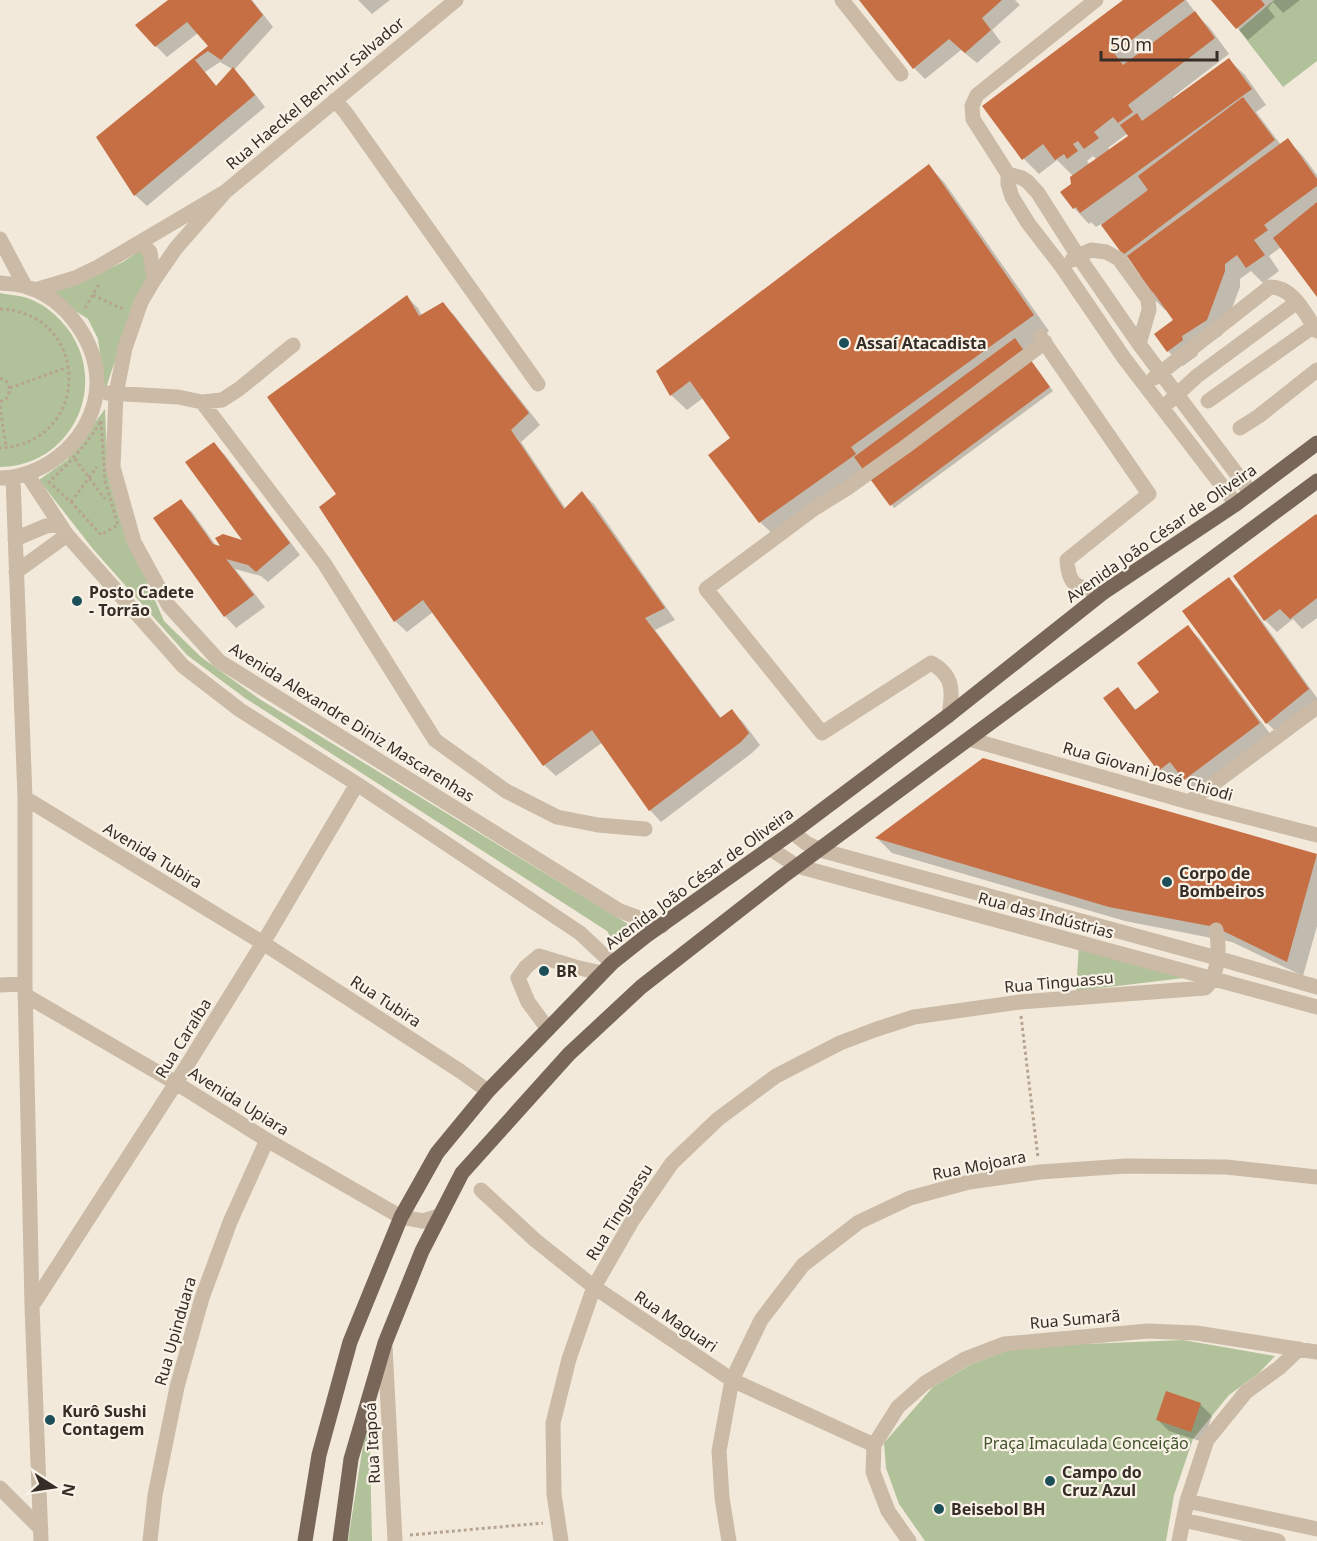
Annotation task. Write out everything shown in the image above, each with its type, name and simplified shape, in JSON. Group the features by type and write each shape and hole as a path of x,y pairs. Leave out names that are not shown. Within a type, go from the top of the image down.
{"main road":[{"name":"Avenida João César de Oliveira","path":"305,1541 319,1455 350,1342 401,1217 437,1153 488,1091 607,968 949,715 1104,592 1236,504 1317,443"},
{"path":"340,1541 351,1459 385,1343 422,1251 462,1173 569,1054 641,987 797,866 1317,481"}],"street":[{"name":"Rua Haeckel Ben-hur Salvador","path":"116,394 125,348 141,302 176,248 225,192 456,0"},
{"path":"842,0 902,74"},
{"path":"1096,0 977,95 972,106 973,119 1008,174 1012,197 1028,223 1062,267 1124,358 1236,504"},
{"path":"335,100 538,384"},
{"path":"1008,174 1022,178 1038,193 1139,344 1251,492"},
{"name":"Rua Haeckel Ben-hur Salvador","path":"30,288 78,277 225,192"},
{"path":"0,239 30,288"},
{"path":"140,243 150,252 154,280"},
{"path":"1062,267 1091,250 1106,252 1119,259 1148,300 1149,310 1139,344"},
{"path":"0,283 30,288 62,306 82,331 94,361 97,384 94,402 86,423 71,445 51,463 13,477"},
{"path":"1145,386 1270,287 1278,287 1286,291 1297,302 1315,329 1208,401"},
{"path":"1162,407 1197,376 1297,302"},
{"path":"949,715 952,697 948,678 941,669 931,663 822,733 706,589 815,508 905,447 1042,339 1149,494 1067,560 1070,580 1084,588 1104,592"},
{"path":"95,393 178,397 202,402 222,400 239,390 293,345"},
{"path":"1240,428 1259,416 1317,370"},
{"name":"Avenida Alexandre Diniz Mascarenhas","path":"116,394 113,467 134,542 169,606 219,661 620,911 662,926"},
{"path":"202,402 324,563 435,740 506,791 557,817 598,825 645,829"},
{"path":"13,477 64,530 183,666 240,710 357,784 580,933 607,968"},
{"path":"13,477 25,798 25,989 32,1306 41,1535"},
{"path":"15,539 46,526 64,530"},
{"path":"16,572 64,530"},
{"path":"1189,802 1317,707"},
{"name":"Rua Giovani José Chiodi","path":"969,739 1189,802 1317,835"},
{"name":"Rua Caraíba","path":"32,1306 176,1083 263,943 357,784"},
{"name":"Avenida Tubira","path":"25,798 263,943"},
{"name":"Rua das Indústrias","path":"792,832 820,850 1317,987"},
{"name":"Rua das Indústrias","path":"769,848 797,866 1317,1007"},
{"path":"1212,978 1217,958 1216,930"},
{"name":"Rua Tubira","path":"263,943 488,1091"},
{"path":"548,1029 528,1002 518,978 526,967 539,956 575,968 607,968"},
{"name":"Rua Tinguassu","path":"561,1541 554,1494 553,1424 569,1359 594,1287 632,1221 672,1163 718,1119 776,1076 840,1043 914,1017 1020,1002 1199,990 1205,988 1212,978"},
{"path":"0,985 25,989"},
{"name":"Avenida Upiara","path":"25,989 267,1140 401,1217 423,1221 440,1216"},
{"name":"Rua Upinduara","path":"150,1541 154,1495 177,1387 201,1298 230,1222 267,1140"},
{"name":"Rua Mojoara","path":"729,1541 722,1498 719,1451 732,1380 761,1320 803,1265 859,1222 910,1198 969,1182 1040,1172 1126,1166 1226,1167 1317,1177"},
{"name":"Rua Maguari","path":"481,1190 535,1240 594,1287 732,1380 874,1445"},
{"name":"Rua Sumarã","path":"874,1445 898,1407 925,1383 965,1359 1004,1344 1158,1332 1196,1333 1317,1352"},
{"name":"Rua Itapoá","path":"385,1343 395,1539"},
{"path":"1179,1541 1187,1501 1207,1440 1246,1392 1279,1368 1299,1349"},
{"path":"874,1445 873,1472 888,1511 909,1541"},
{"path":"0,1488 41,1535"},
{"path":"1187,1501 1317,1529"},
{"path":"1184,1520 1278,1541"}],"path":[{"path":"85,308 100,281 89,284"},
{"path":"93,295 129,313"},
{"path":"80,304 88,314"},
{"path":"0,309 14,310 35,318 52,332 64,350 70,372 68,394 60,415 45,432 25,444 0,448"},
{"path":"10,388 68,367"},
{"path":"0,378 8,382 10,388 7,398 0,404 6,447"},
{"path":"101,421 105,481 118,525 100,535 71,502 49,482 74,457 91,438 101,421"},
{"path":"74,457 113,509"},
{"path":"71,502 104,458"},
{"path":"1020,1002 1040,1172"},
{"path":"395,1539 557,1522"}],"green space":[{"path":"1274,0 1317,0 1317,61 1283,87 1239,30"},
{"path":"142,249 150,265 145,287 127,324 105,391 98,339 88,319 44,291 96,275 123,262"},
{"path":"0,293 37,302 61,321 76,343 84,367 85,391 78,414 66,435 49,452 27,463 0,467"},
{"path":"105,409 108,476 120,519 164,621 201,657 261,700 633,927 615,945 607,931 245,698 187,655 93,549 39,480 67,460"},
{"path":"1079,945 1192,977 1076,991"},
{"name":"Praça Imaculada Conceição","path":"1183,1340 1275,1356 1259,1373 1229,1395 1193,1439 1174,1495 1166,1541 925,1541 899,1504 886,1468 884,1443 933,1387 970,1365 1006,1351 1061,1345"},
{"path":"369,1407 372,1541 348,1541"}],"building":[{"path":"168,0 251,0 263,15 221,60 208,51 195,60 216,86 233,67 255,95 134,196 96,137 208,46 187,22 155,47 135,25"},
{"path":"859,0 1002,0 982,18 991,30 965,53 949,39 913,69"},
{"path":"1123,0 1185,0 1114,53 1123,65 1195,11 1215,38 1128,105 1133,112 1118,123 1113,117 1094,132 1099,138 1084,149 1078,141 1073,144 1078,151 1067,159 1064,154 1055,160 1043,144 1022,160 982,106"},
{"path":"1211,0 1261,0 1265,5 1236,29"},
{"path":"1229,58 1252,89 1080,213 1076,207 1073,209 1060,192 1071,184 1070,177 1128,136 1120,125 1137,113 1142,121"},
{"path":"1243,97 1275,140 1123,255 1101,225 1148,190 1138,176"},
{"path":"1288,138 1317,179 1317,186 1264,225 1268,230 1254,240 1265,255 1246,268 1237,255 1225,264 1225,271 1207,320 1182,336 1183,340 1167,352 1154,334 1173,320 1153,292 1148,295 1136,278 1140,275 1127,256"},
{"name":"Assaí Atacadista","path":"929,164 1034,315 851,447 856,454 759,523 708,455 730,438 690,381 670,396 656,371"},
{"path":"1317,202 1317,297 1273,238"},
{"path":"407,295 419,316 443,302 529,413 511,430 564,509 582,491 665,608 645,618 720,718 732,709 749,733 741,742 649,811 592,730 543,766 423,600 394,622 319,507 336,494 267,397"},
{"path":"1015,338 1050,387 890,506 854,457"},
{"path":"214,442 290,543 256,572 248,565 226,559 254,595 224,617 153,518 181,499 213,544 220,546 215,538 223,534 242,540 185,462"},
{"path":"1316,514 1317,598 1290,619 1280,609 1264,621 1233,576"},
{"path":"1229,577 1309,689 1266,724 1182,611"},
{"path":"1188,625 1260,723 1184,780 1170,762 1158,771 1103,698 1118,687 1135,710 1159,692 1137,663"},
{"name":"Corpo de Bombeiros","path":"983,758 1317,854 1287,962 1215,927 1109,907 875,838"},
{"path":"1166,1391 1201,1403 1191,1432 1156,1420"}],"place":[{"name":"Assaí Atacadista","path":"844,343"},
{"name":"Posto Cadete - Torrão","path":"77,601"},
{"name":"Corpo de Bombeiros","path":"1167,882"},
{"name":"BR","path":"544,971"},
{"name":"Kurô Sushi Contagem","path":"50,1420"},
{"name":"Campo do Cruz Azul","path":"1050,1481"},
{"name":"Beisebol BH","path":"939,1509"}]}
